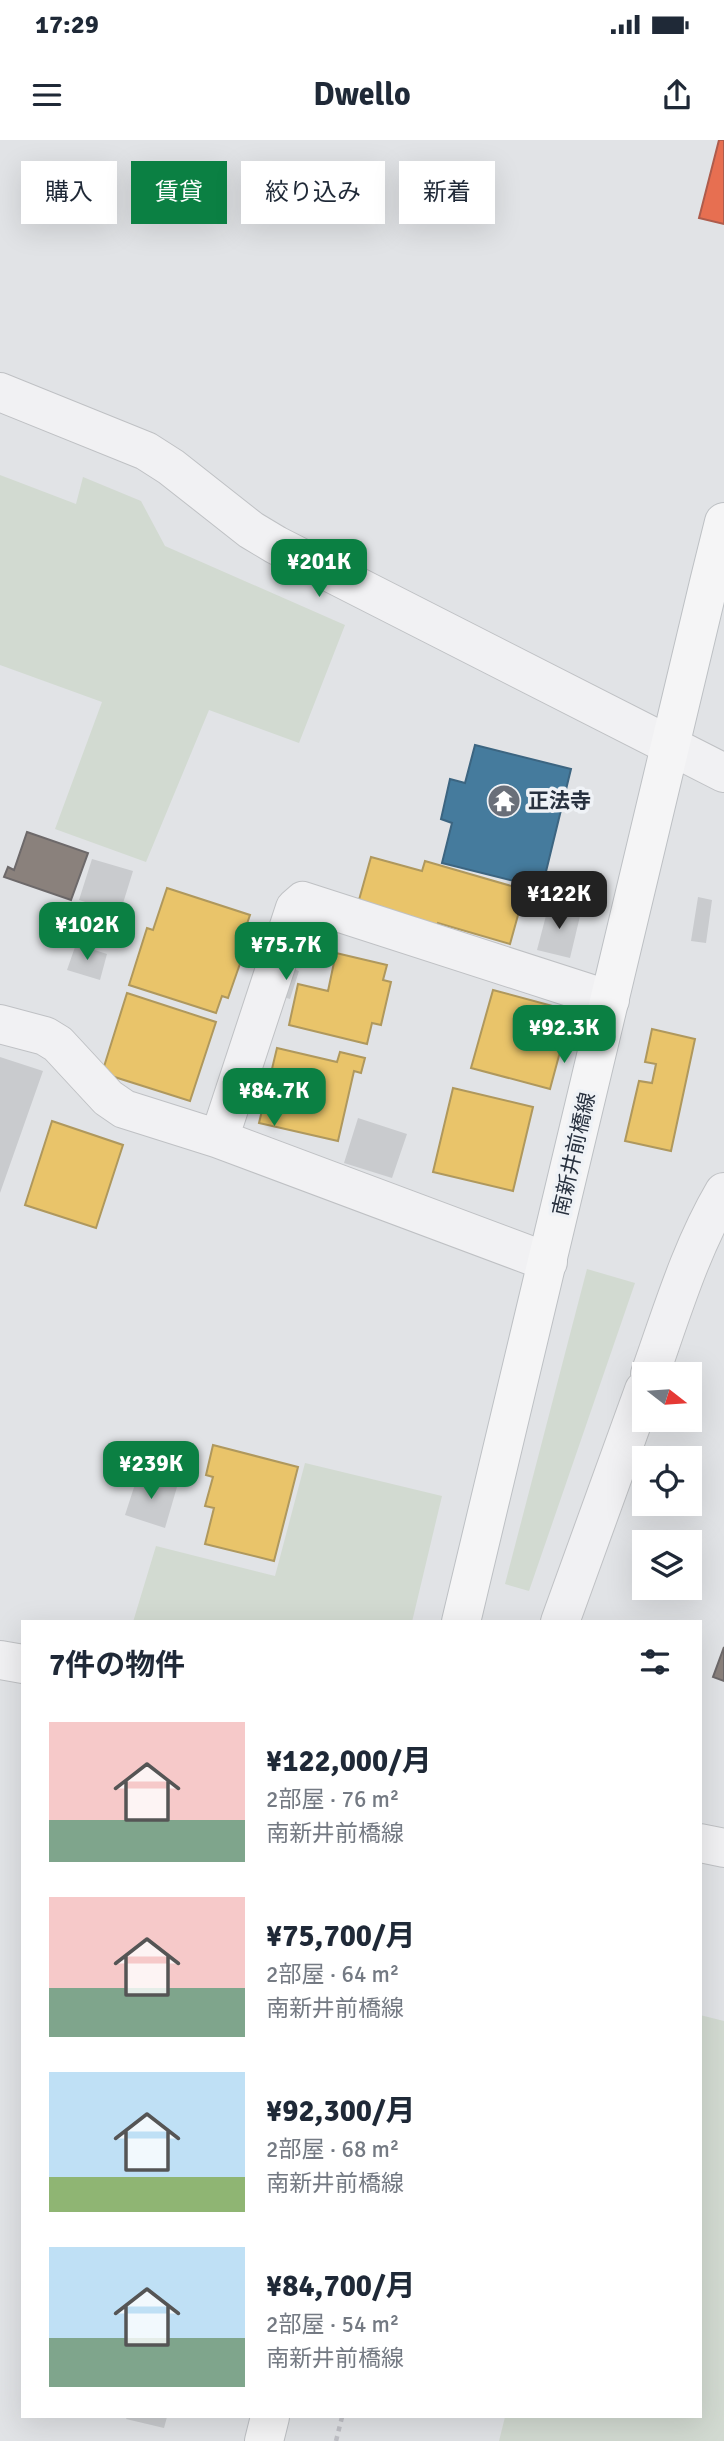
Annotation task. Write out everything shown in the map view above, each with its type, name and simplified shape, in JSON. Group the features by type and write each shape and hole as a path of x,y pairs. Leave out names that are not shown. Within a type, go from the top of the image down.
{"main road":[{"name":"南新井前橋線","path":"461,1620 610,1000 668,744 724,522"},
{"path":"264,2441 270,2418"}],"street":[{"path":"0,392 146,451 171,467 251,530 276,545 724,773"},
{"path":"219,1139 295,908 303,901 610,1000"},
{"path":"0,1024 45,1036 58,1044 108,1098 124,1109 219,1139 548,1262"},
{"path":"654,1362 695,1248 724,1192"},
{"path":"561,1620 632,1423"},
{"path":"0,1660 21,1664"},
{"path":"702,1843 724,1848"}],"path":[{"path":"336,2441 342,2418"}],"shaded area":[{"path":"0,475 76,504 83,477 141,501 165,546 345,625 299,743 209,710 146,862 55,829 102,702 0,665"},
{"path":"587,1269 635,1283 529,1591 505,1584"},
{"path":"305,1463 442,1496 412,1620 134,1620 156,1546 275,1576"},
{"path":"702,2016 724,2021 724,2441 499,2441 505,2418 702,2418"}],"building: 住宅":[{"path":"371,857 422,871 425,861 525,890 510,944 438,923 436,930 357,907"},
{"path":"167,888 250,915 236,956 242,958 228,998 222,996 216,1013 129,985 147,928 153,930"},
{"path":"336,953 387,965 383,980 391,982 381,1025 372,1023 367,1044 289,1025 298,984 328,991"},
{"path":"493,990 571,1011 550,1089 471,1068"},
{"path":"127,993 216,1022 190,1101 102,1073"},
{"path":"652,1029 695,1039 671,1151 625,1141 639,1081 652,1083 656,1064 645,1062"},
{"path":"277,1048 337,1062 340,1052 365,1058 361,1073 354,1071 338,1141 259,1123"},
{"path":"453,1088 533,1107 513,1191 433,1172"},
{"path":"52,1121 123,1145 96,1228 25,1205"},
{"path":"213,1445 298,1467 274,1561 205,1544 214,1508 205,1506 213,1477 206,1475"}],"building: 商業":[{"path":"719,140 724,140 724,224 699,218"}],"building: 公共":[{"name":"正法寺","path":"475,745 571,769 542,888 442,863 452,823 441,819 450,779 465,783"}],"building: 工業":[{"path":"27,832 88,853 71,900 4,877 8,867 14,870"},
{"path":"0,1069 25,1078 0,1150"},
{"path":"724,1647 724,1681 713,1677"}],"building: その他":[{"path":"92,859 133,871 120,913 79,900"},
{"path":"698,897 712,900 706,943 691,941"},
{"path":"549,904 581,912 570,958 537,950"},
{"path":"76,944 107,954 100,980 67,970"},
{"path":"283,965 299,971 290,999 273,994"},
{"path":"0,1057 43,1071 0,1193"},
{"path":"358,1118 407,1134 392,1178 344,1163"},
{"path":"138,1475 177,1487 165,1528 125,1515"},
{"path":"126,2418 167,2418 164,2428"}],"place":[{"name":"正法寺","path":"504,801"}]}
